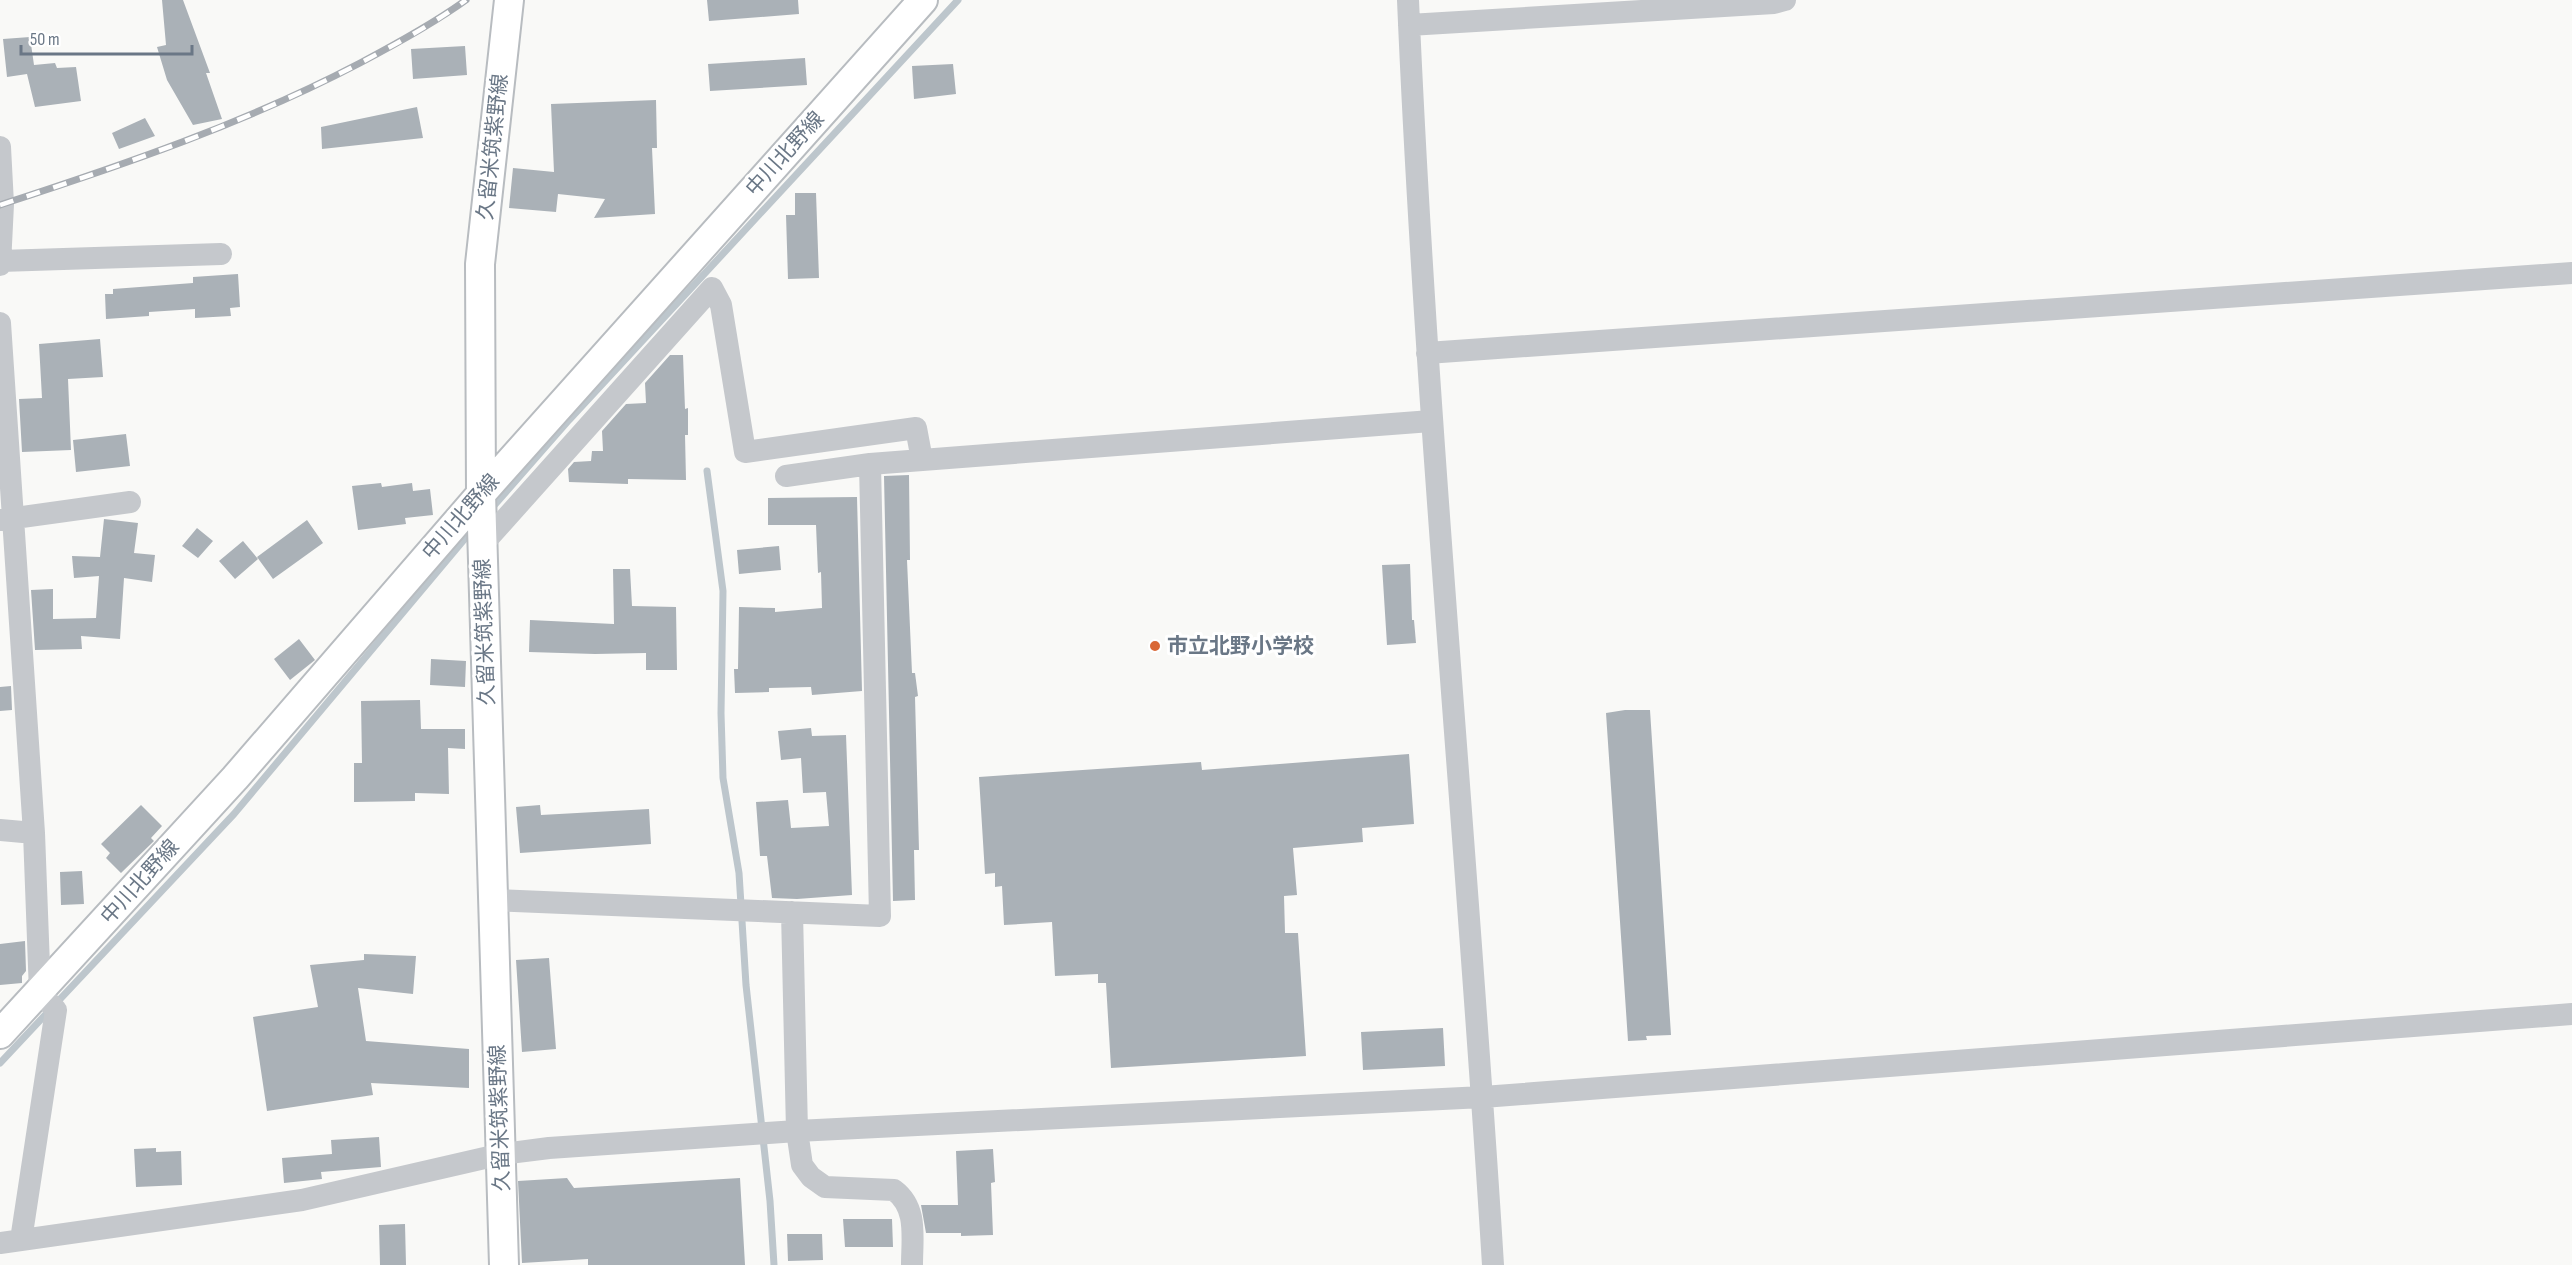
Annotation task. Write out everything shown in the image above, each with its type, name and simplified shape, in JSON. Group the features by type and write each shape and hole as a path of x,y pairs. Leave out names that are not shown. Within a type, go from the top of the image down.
{"main road":[{"name":"久留米筑紫野線","path":"504,1265 482,538 480,264 509,0"},
{"name":"中川北野線","path":"0,1034 48,1001 235,778 481,494 923,0"}],"street":[{"path":"1408,0 1431,421 1483,1097 1493,1265"},
{"path":"1409,25 1774,3 1785,0"},
{"path":"0,147 0,266"},
{"path":"0,261 221,254"},
{"path":"1428,353 2572,273"},
{"path":"482,538 712,288 721,305 745,452 916,428 922,460"},
{"path":"0,323 7,520 48,1001 11,1242 302,1200 502,1154 549,1148 797,1131 1483,1097 2572,1014"},
{"path":"786,476 870,464 1431,421"},
{"path":"493,900 880,916 870,464"},
{"path":"7,520 129,502"},
{"path":"0,830 34,832"},
{"path":"792,912 797,1131 802,1165 811,1177 825,1187 894,1190 902,1196 909,1206 912,1265"}],"building":[{"path":"162,0 183,0 210,73 206,73 222,119 193,125 167,80 157,47 166,45"},
{"path":"707,0 798,0 799,14 709,21"},
{"path":"30,37 34,65 55,63 57,68 76,67 81,101 35,107 27,74 7,77 3,39"},
{"path":"465,46 467,75 413,79 411,49"},
{"path":"805,58 807,85 710,91 708,64"},
{"path":"953,64 956,94 914,99 912,66"},
{"path":"656,100 657,148 652,148 655,214 594,218 605,199 558,194 556,212 509,208 513,168 554,172 551,104"},
{"path":"417,107 423,138 322,149 321,127"},
{"path":"145,118 155,136 119,149 112,133"},
{"path":"795,193 816,193 819,278 788,279 786,215 795,215"},
{"path":"238,274 240,307 230,308 231,316 195,318 195,309 149,312 149,316 106,319 105,294 113,294 113,289 193,283 193,277"},
{"path":"100,339 103,377 68,379 71,450 22,452 19,399 42,398 39,344"},
{"path":"670,355 683,355 685,409 688,408 688,435 685,435 686,480 628,479 628,484 569,482 568,469 574,462 591,461 592,451 603,451 602,431 626,404 646,403 645,383"},
{"path":"126,434 130,466 76,472 73,440"},
{"path":"909,475 910,560 907,560 912,673 915,673 918,696 915,697 919,850 914,850 915,900 893,901 884,476"},
{"path":"381,483 382,487 412,483 413,491 430,489 433,515 405,518 406,524 358,530 352,486"},
{"path":"857,497 862,691 812,695 811,687 769,688 769,692 735,693 734,669 738,669 739,607 775,608 775,612 822,608 816,525 768,525 768,498"},
{"path":"104,519 138,523 134,553 155,555 152,582 124,578 120,639 81,636 82,649 35,650 31,590 53,589 53,619 96,618 99,576 74,578 72,556 100,557"},
{"path":"307,520 323,543 273,579 257,557"},
{"path":"197,528 213,541 198,558 182,546"},
{"path":"243,541 258,559 235,579 219,561"},
{"path":"779,546 781,570 739,574 737,550"},
{"path":"1410,564 1412,620 1414,620 1416,643 1387,645 1382,565"},
{"path":"613,569 630,569 632,606 676,607 677,670 646,670 646,653 529,652 530,620 614,624"},
{"path":"299,639 315,660 290,680 274,659"},
{"path":"431,659 466,661 465,687 430,685"},
{"path":"11,686 12,710 0,711 0,687"},
{"path":"420,700 421,729 465,729 465,749 448,748 449,794 415,793 415,801 354,802 354,763 362,763 361,701"},
{"path":"1650,710 1671,1035 1646,1036 1647,1040 1628,1041 1606,713"},
{"path":"811,728 812,736 846,735 852,895 797,899 772,898 767,856 760,856 756,802 788,800 791,828 829,826 826,792 803,793 801,758 781,760 778,731"},
{"path":"1409,754 1414,824 1362,828 1363,842 1293,848 1297,895 1284,896 1285,933 1298,933 1306,1056 1111,1068 1106,983 1098,983 1098,974 1055,976 1052,922 1004,925 1002,886 995,887 995,873 985,874 979,777 1201,762 1202,770"},
{"path":"141,805 162,826 151,838 154,841 121,873 106,858 110,853 101,844"},
{"path":"540,805 541,815 649,809 651,844 520,853 516,807"},
{"path":"82,871 84,904 61,905 60,872"},
{"path":"25,941 26,971 22,976 22,983 0,985 0,944"},
{"path":"364,954 416,956 413,994 358,988 366,1041 469,1049 469,1088 371,1083 373,1095 267,1111 253,1017 318,1007 310,965 364,960"},
{"path":"549,958 556,1049 522,1052 516,960"},
{"path":"1443,1028 1445,1066 1363,1070 1361,1032"},
{"path":"379,1137 381,1167 321,1172 322,1179 284,1183 282,1158 332,1154 331,1140"},
{"path":"156,1148 156,1152 181,1151 182,1185 136,1187 134,1149"},
{"path":"993,1149 995,1182 991,1183 993,1235 961,1236 961,1233 926,1233 921,1205 958,1205 956,1151"},
{"path":"567,1178 574,1188 740,1178 745,1265 588,1265 588,1259 522,1263 518,1181"},
{"path":"843,1219 892,1219 893,1247 845,1247"},
{"path":"405,1224 406,1265 380,1265 379,1225"},
{"path":"787,1234 822,1234 823,1260 788,1261"}],"waterway":[{"path":"491,509 569,420 958,0"},
{"path":"707,471 723,591 721,713 723,778 739,873 746,985 770,1201 774,1265"},
{"path":"0,1063 234,814 473,529"}],"railway":[{"path":"0,205 183,142 273,105 387,49 466,0"}],"place":[{"name":"市立北野小学校","path":"1155,646"}]}
